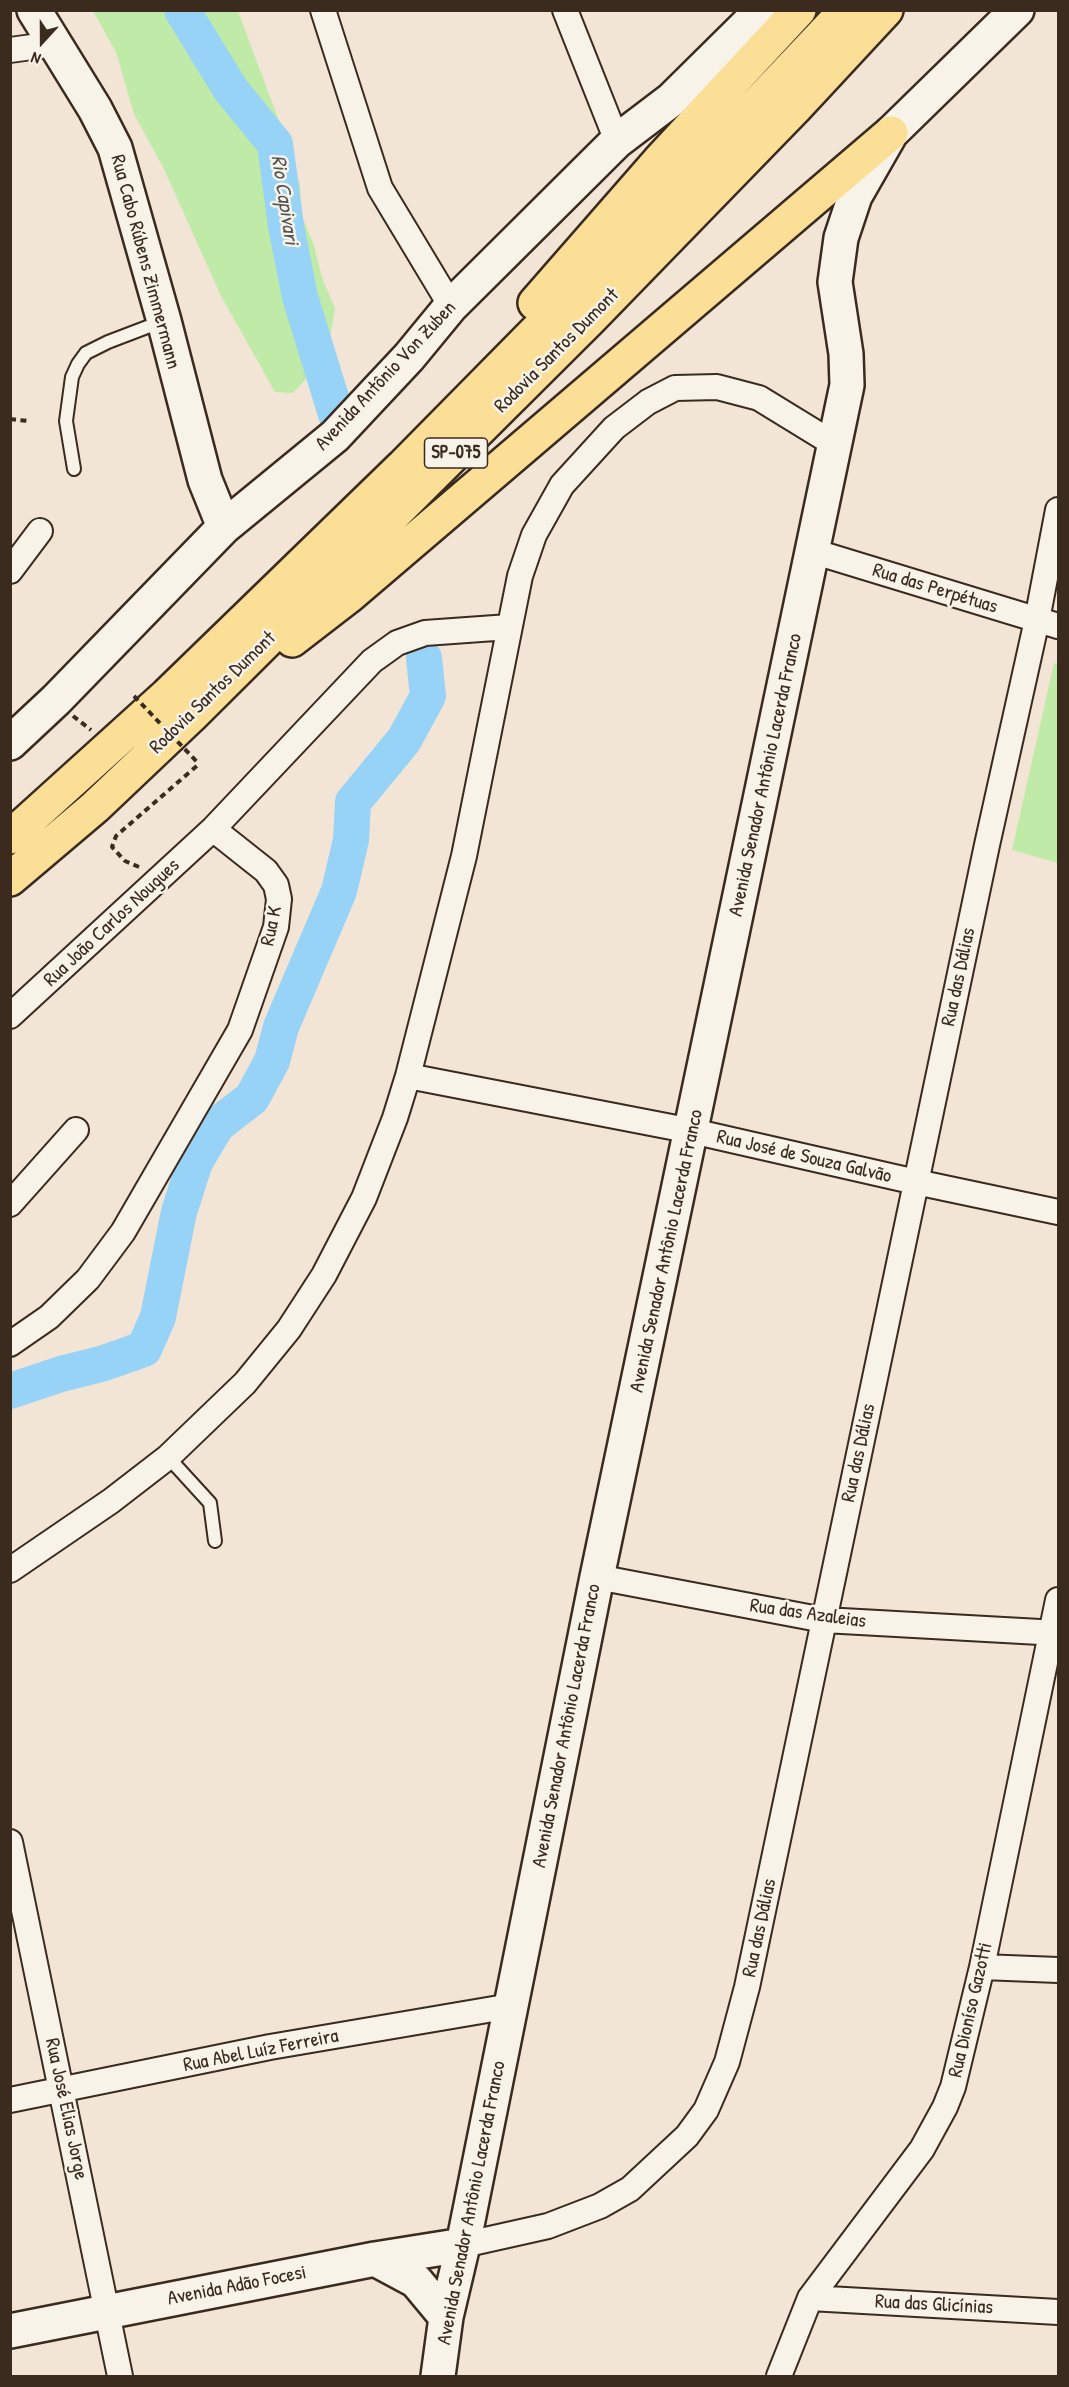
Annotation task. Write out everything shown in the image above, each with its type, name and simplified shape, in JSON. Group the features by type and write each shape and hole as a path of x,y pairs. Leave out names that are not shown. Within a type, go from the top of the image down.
{"highway":[{"path":"403,466 492,349 531,309 658,161 799,10"},
{"name":"Rodovia Santos Dumont","path":"10,837 167,695 403,466 683,182 846,10"},
{"name":"Rodovia Santos Dumont","path":"10,879 95,807 192,715 590,319 795,108 886,10"},
{"path":"192,715 350,596 891,133"}],"street":[{"name":"Rua Cabo Rúbens Zimmermann","path":"34,10 95,109 115,148 164,321 205,480 224,527"},
{"path":"323,10 380,188 452,306"},
{"path":"565,10 617,141"},
{"name":"Avenida Antônio Von Zuben","path":"10,743 56,700 224,527 335,436 409,357 452,306 617,141 671,100 762,10"},
{"path":"891,133 1017,10"},
{"path":"10,50 54,44"},
{"name":"Avenida Senador Antônio Lacerda Franco","path":"438,2376 446,2318 512,2006 597,1577 848,385 846,354 835,282 841,238 855,196 891,133"},
{"path":"10,1570 111,1501 168,1457 245,1383 289,1329 324,1275 364,1198 395,1118 408,1076 464,856 520,576 534,535 562,485 614,428 648,402 675,388 717,387 759,398 834,444"},
{"name":"Rua das Dálias","path":"463,2245 548,2226 600,2206 630,2189 656,2168 687,2136 706,2110 727,2062 747,1987 987,845 1048,623 1059,510"},
{"path":"10,571 40,531"},
{"name":"Rua das Perpétuas","path":"812,551 1048,623"},
{"path":"213,829 372,661 397,643 425,633 509,627"},
{"name":"Rua João Carlos Nougues","path":"10,1016 213,829"},
{"name":"Rua K","path":"10,1344 49,1317 88,1279 102,1261 123,1232 240,1030 276,927 279,899 276,885 266,871 213,829"},
{"name":"Rua José de Souza Galvão","path":"408,1076 692,1131 1059,1212"},
{"path":"10,1204 76,1130"},
{"name":"Rua das Azaleias","path":"597,1577 824,1620 1055,1633"},
{"name":"Rua Dioníso Gazotti","path":"778,2376 810,2298 922,2149 953,2087 982,1967 1055,1633 1059,1600"},
{"name":"Rua José Elias Jorge","path":"10,1842 14,1876 120,2376"},
{"path":"982,1967 1059,1970"},
{"name":"Rua Abel Luíz Ferreira","path":"10,2100 270,2048 512,2006"},
{"name":"Avenida Adão Focesi","path":"10,2331 375,2259 463,2245"},
{"path":"375,2259 416,2281 446,2318"},
{"name":"Rua das Glicínias","path":"810,2298 1059,2312"}],"lane":[{"path":"74,469 66,421 72,377 78,364 86,353 108,342 164,321"},
{"path":"168,1457 210,1503 215,1541"}],"path":[{"path":"10,419 28,421"},
{"path":"126,703 134,696 199,764 116,836 112,847 125,861 162,877"},
{"path":"56,700 93,732 101,725"}],"green space":[{"path":"93,11 238,11 279,121 287,154 300,184 301,214 314,245 322,278 335,308 329,344 314,371 293,393 275,392 221,296 163,167 134,114 116,52"},
{"path":"1054,663 1058,664 1058,863 1012,850"}],"waterway":[{"name":"Rio Capivari","path":"182,10 231,90 275,144 286,226 300,297 336,414"},
{"path":"10,1391 144,1349 158,1317 179,1212 195,1162 217,1125 252,1098 272,1061 281,1027 339,891 351,840 353,802 404,740 428,696 424,658"}]}
